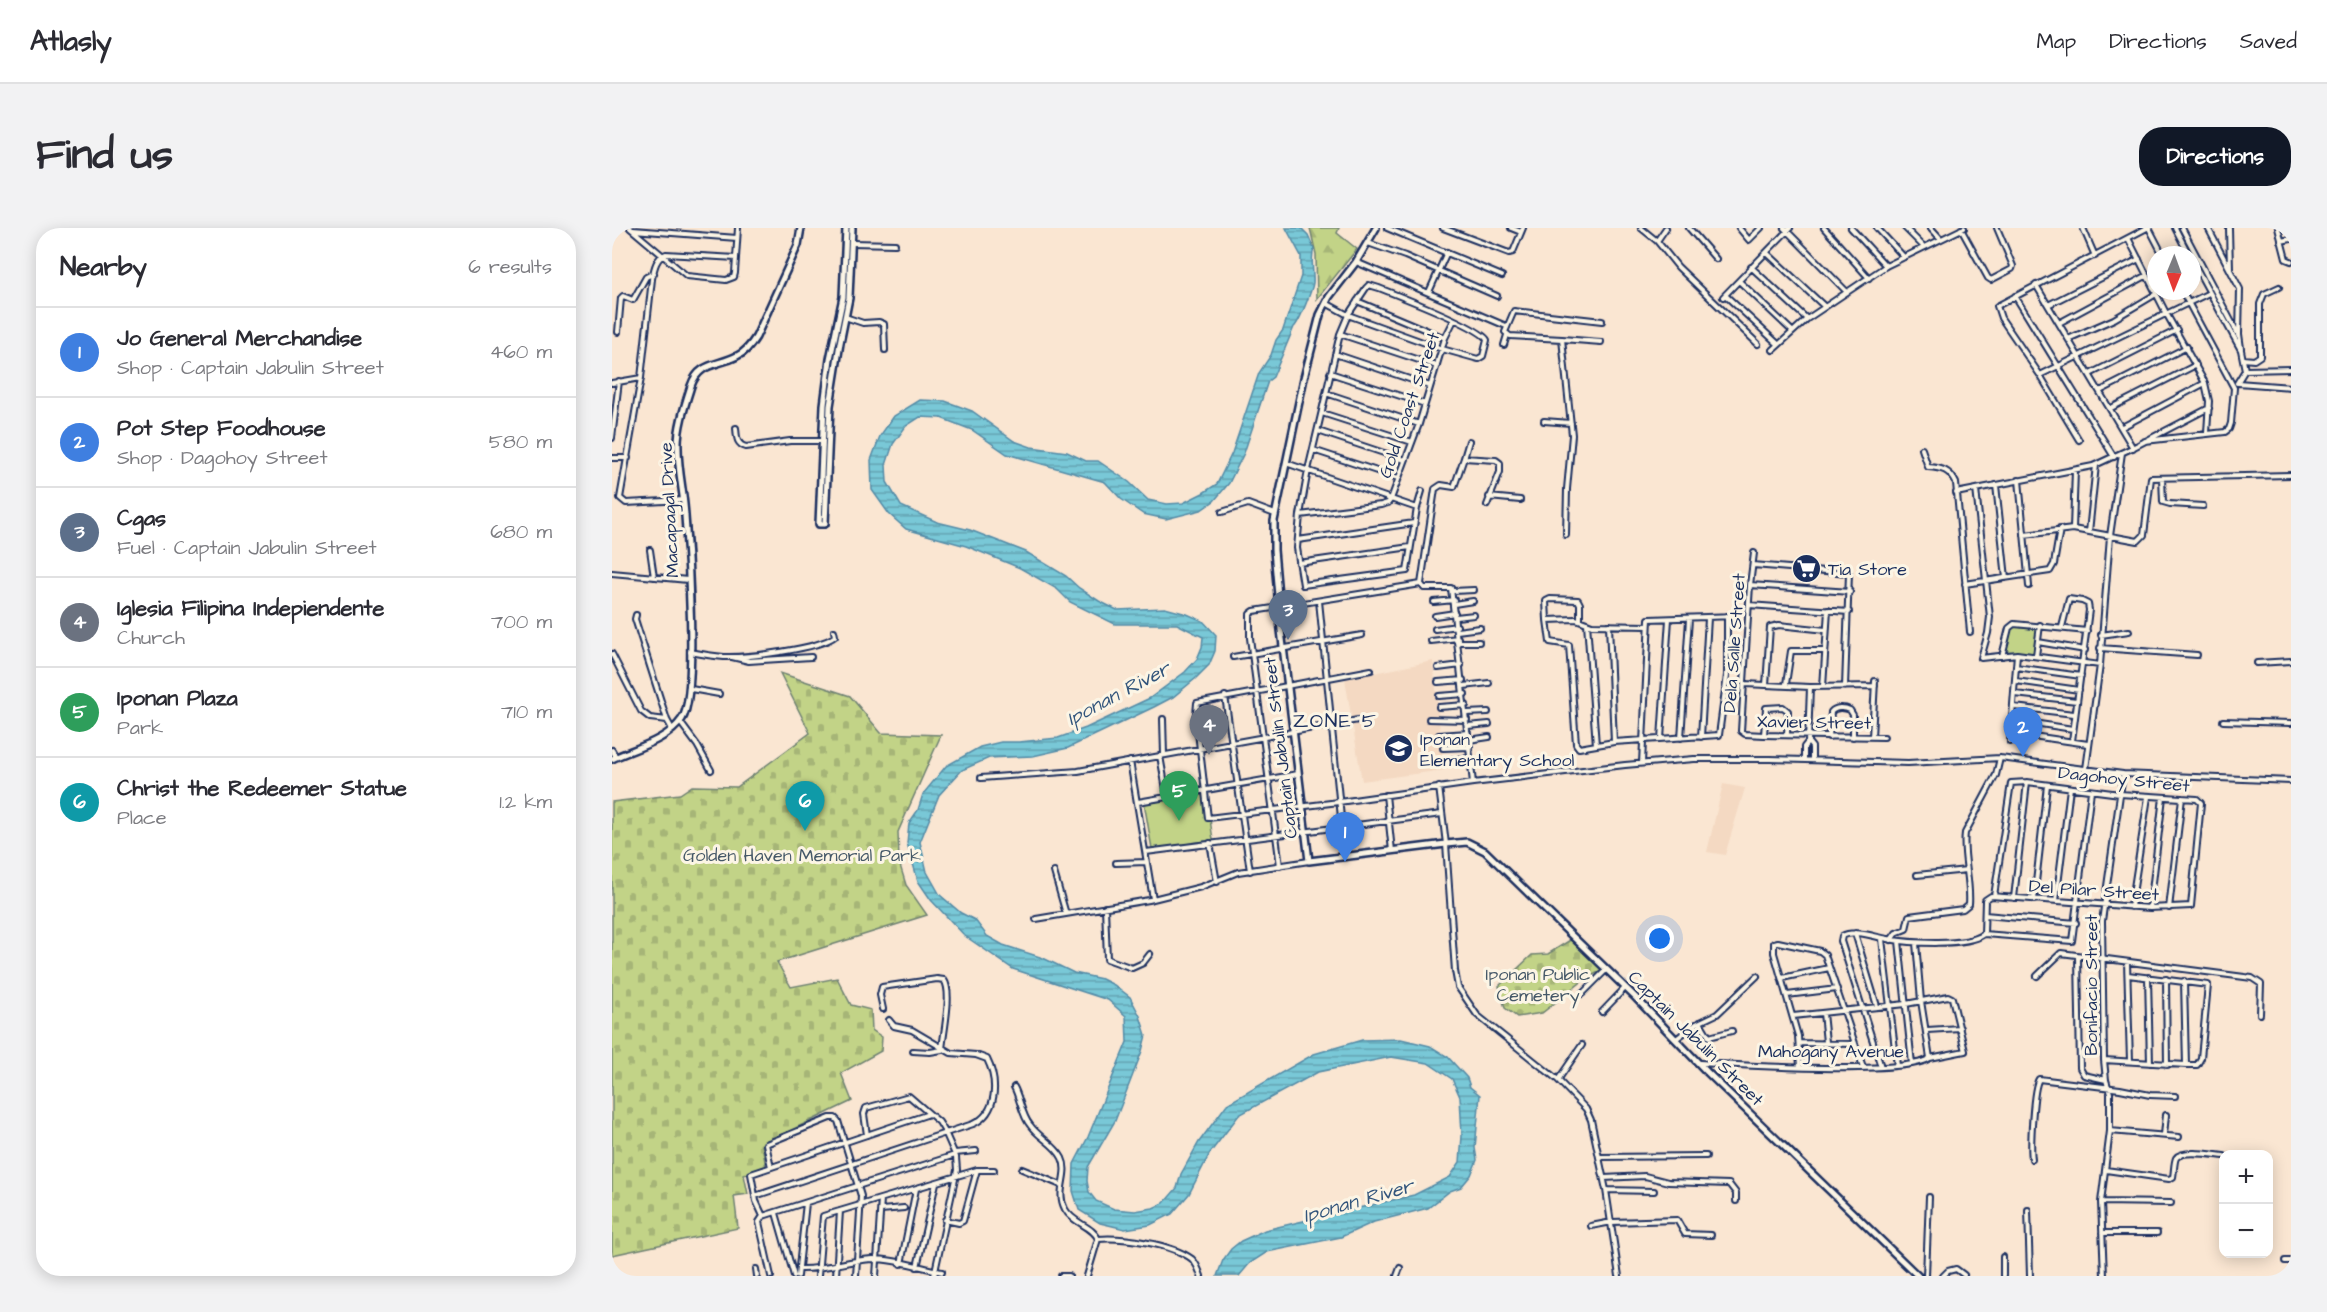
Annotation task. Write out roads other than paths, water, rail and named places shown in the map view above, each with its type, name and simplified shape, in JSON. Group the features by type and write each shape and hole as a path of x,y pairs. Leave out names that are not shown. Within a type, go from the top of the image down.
{"street":[{"path":"631,229 689,277 726,280 734,277 738,228"},
{"name":"Macapagal Drive","path":"614,758 646,745 672,729 680,722 688,708 691,689 688,580 678,441 691,386 700,370 714,363 739,356 747,350 756,337 798,245 801,228"},
{"path":"846,228 843,297 830,359 822,441 822,524 830,406 851,284 852,228"},
{"name":"Captain Jabulin Street","path":"1376,228 1356,262 1326,303 1313,343 1275,514 1274,550 1283,649 1309,861 1446,843 1467,842 1485,851 1698,1063 1918,1276"},
{"path":"1386,228 1502,276"},
{"path":"1443,228 1509,253 1513,252 1522,230 1511,228"},
{"path":"1641,228 1657,241 1678,267 1758,344"},
{"path":"1657,241 1666,228"},
{"path":"1689,228 1716,260"},
{"path":"1739,228 1747,238 1751,239 1761,228"},
{"path":"1824,228 1869,278"},
{"path":"1851,228 1886,266"},
{"path":"1877,228 1904,257"},
{"path":"1905,228 1923,247"},
{"path":"1931,228 1941,239"},
{"path":"1773,350 1807,319 1886,266 1961,228 1988,278 1991,280 2012,269 2013,266 1997,228"},
{"path":"2083,228 2095,256"},
{"path":"2079,440 1997,309 1999,303 2148,228 2158,246"},
{"path":"2175,228 2184,246"},
{"path":"2182,228 2239,334"},
{"path":"2144,441 2225,432 2229,429 2236,386 2245,370 2239,334 2240,289 2208,228"},
{"path":"2229,228 2230,271"},
{"path":"2278,228 2286,259 2291,261"},
{"path":"631,229 737,238"},
{"path":"1778,344 1724,296 1767,253 1787,229 1847,292"},
{"path":"2059,323 2146,276 2128,238"},
{"path":"2281,241 2291,239"},
{"path":"1367,242 1497,296"},
{"path":"852,243 896,244"},
{"path":"1429,292 1447,252"},
{"path":"1767,253 1825,307"},
{"path":"662,255 736,258"},
{"path":"662,255 654,273 641,378 620,495 623,502 684,500"},
{"path":"2048,305 2139,259"},
{"path":"1356,262 1506,326"},
{"path":"1751,267 1807,319"},
{"path":"618,332 621,298 634,299 646,277 654,273"},
{"path":"2201,277 2241,350"},
{"path":"1739,281 1792,332"},
{"path":"1326,303 1348,315 1442,349 1480,359 1487,340 1484,335 1454,320 1369,285 1348,315 1340,334 1308,470 1298,540 1302,584 1310,585 1406,572 1422,491"},
{"path":"2036,285 2133,448"},
{"path":"2243,359 2254,360 2261,355 2260,304 2264,294 2279,287"},
{"path":"2040,375 2209,293"},
{"path":"2015,296 2114,457"},
{"path":"2068,339 2114,319 2147,299"},
{"path":"2159,300 2205,383 2209,408 2207,433"},
{"path":"2186,300 2236,386"},
{"path":"1357,301 1445,338"},
{"path":"1504,345 1507,335 1506,326 1512,312 1516,311 1602,321"},
{"path":"845,318 863,322 882,322 885,326 885,350"},
{"name":"Gold Coast Street","path":"1391,499 1419,424 1445,338 1454,320"},
{"path":"2090,374 2177,330"},
{"path":"1340,334 1437,366"},
{"path":"1507,335 1602,342"},
{"path":"1562,339 1571,423 1566,535"},
{"path":"2100,391 2187,347"},
{"path":"1335,354 1430,386"},
{"path":"2111,408 2197,365"},
{"path":"2245,370 2291,369"},
{"path":"1330,373 1425,404"},
{"path":"612,383 641,378"},
{"path":"612,438 619,381"},
{"path":"2122,427 2205,383"},
{"path":"2236,386 2291,387"},
{"path":"1326,393 1419,424"},
{"path":"1956,493 2096,465 2209,408"},
{"path":"1322,413 1412,442"},
{"path":"1544,422 1571,423"},
{"path":"736,428 737,442 746,447 790,441 822,441"},
{"path":"1318,431 1405,460"},
{"path":"1421,584 1435,489 1441,485 1454,488 1469,441"},
{"path":"1922,449 1928,467 1940,468 1953,476 1970,632"},
{"path":"1313,450 1398,478"},
{"path":"2086,769 2100,665 2110,536 2122,453"},
{"path":"612,458 628,458"},
{"path":"1464,458 1496,460 1500,463 1500,472 1487,506"},
{"path":"1286,463 1417,508"},
{"path":"2089,532 2096,465"},
{"path":"2073,529 2075,470"},
{"path":"2024,535 2073,529 2135,541 2142,539 2150,480 2153,477 2291,475"},
{"path":"2162,478 2163,502 2203,506"},
{"path":"2019,480 2030,586"},
{"path":"1996,485 2006,578"},
{"path":"1976,489 1990,623 1981,656 1986,659 2017,654 2100,665"},
{"path":"1489,497 1520,500"},
{"path":"1300,515 1381,505 1391,499"},
{"path":"1222,512 1248,504 1275,514"},
{"path":"1298,540 1414,523"},
{"path":"1965,584 2052,569 2060,529"},
{"path":"1299,563 1410,547"},
{"path":"650,550 654,577"},
{"name":"Dela Salle Street","path":"1744,734 1741,731 1754,553"},
{"path":"1753,565 1846,571 1850,576 1845,687"},
{"path":"612,573 688,580"},
{"path":"1421,584 1423,588 1447,586 1453,591 1473,783"},
{"path":"1280,866 1249,629 1251,613 1261,608 1421,584"},
{"path":"1750,585 1850,592"},
{"path":"1453,591 1474,590"},
{"path":"1580,619 1578,600 1550,599 1546,601 1549,640 1553,643 1567,643 1569,648 1576,744 1582,748 1614,742 1716,737 1721,732 1727,675 1727,616"},
{"path":"2062,627 2067,602 2072,599 2088,604 2085,650 2074,714 2072,741"},
{"path":"1318,601 1345,858"},
{"path":"1434,602 1473,601"},
{"path":"1749,605 1849,612"},
{"path":"1823,687 1828,610"},
{"path":"636,615 635,619 644,650 672,729"},
{"path":"1435,616 1474,615"},
{"path":"1642,764 1648,626 1651,617 1689,619 1735,616"},
{"path":"1701,737 1708,618"},
{"path":"1547,620 1580,619 1587,623 1648,626"},
{"path":"1661,739 1669,619"},
{"path":"1681,738 1689,619"},
{"path":"1587,623 1596,745"},
{"path":"1609,624 1614,742"},
{"path":"1766,685 1770,627 1779,624 1826,630"},
{"path":"2002,656 2012,625 2040,625 2087,631"},
{"path":"2037,656 2040,625"},
{"path":"1435,629 1480,628"},
{"path":"732,657 819,645 834,637 834,631"},
{"path":"2101,634 2129,631"},
{"path":"1233,657 1362,635"},
{"path":"1431,641 1479,642"},
{"path":"2038,642 2085,650"},
{"path":"2100,648 2197,655"},
{"path":"1786,684 1791,651 1825,651"},
{"path":"690,652 749,661 811,657"},
{"path":"612,654 641,711 650,718 667,720"},
{"path":"2010,742 2017,654"},
{"path":"2257,663 2275,660 2291,661"},
{"path":"1438,668 1461,665"},
{"path":"2016,667 2080,676"},
{"path":"1371,670 1225,696 1201,701 1195,705 1208,818 1439,787 1694,759 1908,763 2000,758 2122,774 2291,781"},
{"path":"1438,682 1463,680"},
{"path":"2016,681 2079,690"},
{"path":"1464,686 1489,683"},
{"path":"1745,684 1845,687 1875,683 1872,737"},
{"path":"1810,687 1809,739 1812,747 1812,760"},
{"path":"691,689 719,694"},
{"path":"1439,696 1465,694"},
{"path":"2015,694 2077,701"},
{"path":"1225,696 1250,871"},
{"path":"1439,707 1466,705"},
{"path":"1764,735 1766,708 1783,707 1788,711 1787,735"},
{"path":"2014,707 2074,714"},
{"path":"1829,737 1831,712 1834,709 1845,708 1852,712 1853,737"},
{"path":"1467,713 1488,712"},
{"path":"1163,719 1162,756 1167,795"},
{"path":"1429,719 1467,720"},
{"path":"981,778 1049,775 1358,720"},
{"path":"2013,720 2073,729"},
{"path":"2223,721 2291,723"},
{"path":"680,722 711,770"},
{"path":"1468,726 1489,724"},
{"path":"2012,733 2088,744"},
{"path":"1439,735 1468,734"},
{"name":"Xavier Street","path":"1744,734 1787,735 1809,739 1884,737"},
{"path":"1469,740 1489,736"},
{"path":"1804,760 1804,747 1809,739"},
{"path":"1443,748 1470,747"},
{"path":"612,750 614,758"},
{"path":"1446,760 1470,758"},
{"path":"1891,940 1896,933 1906,929 1909,916 1960,910 1968,906 1970,900 1965,833 1996,775 2000,758"},
{"path":"1130,761 1153,899"},
{"path":"1138,802 1167,795 1298,774"},
{"name":"Bonifacio Street","path":"2104,1276 2102,1202 2110,1131 2109,1088 2104,1060 2102,960 2104,905 2122,774"},
{"path":"2014,898 2027,782"},
{"name":"Dagohoy Street","path":"1995,896 2009,786 2011,783 2027,782 2120,794 2197,799 2201,803 2191,906"},
{"path":"2034,900 2047,785"},
{"path":"1439,787 1458,987 1477,1015 1558,1080 1586,1108 1591,1120 1604,1178 1619,1276"},
{"path":"2056,901 2070,788"},
{"path":"1881,1067 1841,941 1842,936 1855,933 1916,943 1974,940 1984,934 2070,941 2073,939 2076,922 2091,791"},
{"path":"1386,795 1392,851"},
{"path":"2132,907 2148,796"},
{"path":"2150,908 2163,797"},
{"path":"2169,908 2182,798"},
{"path":"1146,852 1442,814"},
{"path":"1210,843 1217,882"},
{"path":"1036,919 1153,899 1217,882 1231,874 1309,861"},
{"path":"1116,863 1147,862"},
{"path":"1917,875 1967,870"},
{"path":"1054,872 1066,914"},
{"path":"1984,934 1985,900 1989,896 1995,896"},
{"name":"Del Pilar Street","path":"1995,896 2150,908 2191,906"},
{"path":"1105,907 1108,960 1132,968 1143,963 1150,954"},
{"path":"1985,915 2076,922"},
{"path":"1855,933 1877,1006"},
{"path":"1882,939 1897,1066"},
{"path":"1899,941 1912,1064"},
{"path":"1800,1067 1799,1042 1774,953 1774,943 1778,942 1820,951 1826,955 1863,1067"},
{"path":"1916,943 1929,1059"},
{"path":"2037,976 2057,955 2066,953 2078,957 2258,980 2262,984 2260,1014"},
{"path":"2078,957 2080,1068 2084,1075 2106,1080"},
{"path":"2127,962 2130,1061"},
{"path":"1782,978 1829,968"},
{"path":"1582,994 1605,971"},
{"path":"2104,1060 2197,1065 2201,1058 2208,988 2204,983 2128,975"},
{"path":"1676,1039 1724,1009 1757,976"},
{"path":"2148,977 2150,1063"},
{"path":"2166,979 2168,1065"},
{"path":"883,1009 879,995 882,987 944,980 948,991 942,1050"},
{"path":"2184,981 2186,1065"},
{"path":"1602,1012 1625,988"},
{"path":"1787,995 1837,989"},
{"path":"1793,1016 1906,1004 1948,996 1952,998 1960,1028 1927,1030"},
{"path":"1823,1013 1826,1042"},
{"path":"755,1196 973,1124 988,1114 994,1077 987,1059 942,1050 917,1033 894,1026 889,1020"},
{"path":"1700,1022 1709,1037 1732,1031"},
{"name":"Mahogany Avenue","path":"1698,1063 1800,1067 1881,1067 1912,1064 1963,1053 1965,1046 1960,1028"},
{"path":"1799,1042 1856,1044"},
{"path":"1558,1080 1582,1045"},
{"path":"913,1051 942,1050"},
{"path":"2032,1159 2032,1122 2037,1080 2150,1095 2175,1096"},
{"path":"1014,1087 1031,1127 1057,1150 1062,1158 1064,1167 1061,1185 1062,1203 1068,1214 1096,1234 1098,1239 1087,1276"},
{"path":"867,1135 864,1114 870,1107 909,1096 939,1122 945,1132 955,1154 957,1175 934,1276"},
{"path":"763,1216 755,1196 752,1174 929,1114"},
{"path":"2164,1135 2166,1115"},
{"path":"771,1167 766,1144 830,1118 838,1121 862,1204 856,1276"},
{"path":"2110,1131 2179,1137"},
{"path":"771,1276 759,1222 763,1216 955,1154 976,1151"},
{"path":"2106,1170 2169,1179 2173,1177 2176,1158 2180,1155 2193,1153 2219,1156"},
{"path":"1598,1157 1706,1156"},
{"path":"1022,1169 1061,1185"},
{"path":"945,1220 959,1223 963,1221 977,1170"},
{"path":"818,1276 823,1216 957,1175 977,1170 994,1170"},
{"path":"1604,1178 1645,1176 1668,1182 1729,1184 1736,1193 1736,1201"},
{"path":"917,1267 936,1183"},
{"path":"901,1264 916,1189"},
{"path":"1606,1190 1654,1191"},
{"path":"1926,1276 1929,1197"},
{"path":"878,1276 881,1199"},
{"path":"2102,1202 2171,1203"},
{"path":"796,1276 799,1269 806,1203"},
{"path":"881,1210 904,1208"},
{"path":"2028,1210 2030,1276"},
{"path":"836,1276 840,1211"},
{"path":"776,1213 796,1276"},
{"path":"1590,1226 1612,1222 1677,1220 1685,1234 1711,1235"},
{"path":"2102,1233 2157,1233"},
{"path":"1098,1239 1118,1239 1153,1244 1171,1250 1193,1260 1201,1276"},
{"path":"2003,1257 2003,1276"},
{"path":"799,1269 819,1270 856,1261 878,1260 942,1272"},
{"path":"2285,1261 2291,1261"},
{"path":"1397,1276 1400,1268"},
{"path":"756,1269 757,1276"},
{"path":"1943,1276 1948,1271 1956,1269 1964,1275"},
{"path":"1061,1276 1069,1276"}],"water":[{"path":"1286,228 1301,228 1308,235 1314,249 1312,287 1273,377 1268,381 1244,453 1229,483 1214,501 1201,510 1166,519 1143,514 1121,499 1105,482 1007,454 972,430 941,418 920,417 906,426 893,444 886,465 887,482 901,506 937,522 970,530 1026,552 1066,576 1099,601 1117,610 1165,608 1203,621 1216,635 1215,651 1209,665 1173,697 1068,748 1033,756 989,758 962,770 939,795 920,842 927,872 940,895 961,913 975,920 987,936 1003,945 1043,958 1074,973 1102,979 1114,985 1130,997 1140,1016 1146,1035 1142,1051 1115,1121 1088,1167 1089,1192 1096,1201 1114,1209 1135,1211 1153,1208 1164,1203 1177,1188 1181,1174 1199,1142 1227,1104 1314,1054 1362,1040 1401,1039 1430,1046 1448,1057 1467,1078 1470,1087 1480,1095 1475,1148 1477,1160 1471,1175 1461,1187 1450,1191 1428,1208 1374,1222 1341,1237 1267,1252 1250,1263 1239,1276 1217,1276 1223,1260 1231,1249 1241,1241 1265,1230 1414,1195 1450,1177 1460,1162 1462,1136 1460,1097 1452,1079 1428,1063 1391,1057 1318,1072 1239,1115 1210,1153 1189,1194 1172,1214 1150,1225 1125,1229 1100,1223 1079,1210 1073,1191 1074,1164 1088,1137 1127,1042 1126,1016 1108,1000 1013,969 965,936 931,900 918,881 907,843 909,823 918,810 923,794 946,766 980,747 1001,742 1058,738 1086,728 1150,698 1185,672 1197,659 1203,637 1177,624 1115,624 1070,602 1057,589 1020,568 966,546 906,529 889,514 872,490 871,460 880,436 894,416 920,400 945,401 972,411 1014,441 1031,447 1067,452 1086,461 1098,461 1129,482 1148,500 1167,504 1183,503 1203,493 1217,484 1232,453 1259,373 1283,330 1301,276 1301,256"}],"place":[{"name":"Tia Store","path":"1807,569"},
{"name":"Cgas","path":"1288,640"},
{"name":"Iponan Elementary School","path":"1399,749"},
{"name":"Iglesia Filipina Indepiendente","path":"1209,755"},
{"name":"Pot Step Foodhouse","path":"2023,757"},
{"name":"Iponan Plaza","path":"1179,821"},
{"name":"Christ the Redeemer Statue","path":"805,831"},
{"name":"Jo General Merchandise","path":"1345,862"}],"district":[{"name":"ZONE 5","path":"1335,720"}],"water label":[{"name":"Iponan River","path":"1118,693"},
{"name":"Iponan River","path":"1358,1200"}],"park label":[{"name":"Golden Haven Memorial Park","path":"802,855"},
{"name":"Iponan Public Cemetery","path":"1538,984"}]}
